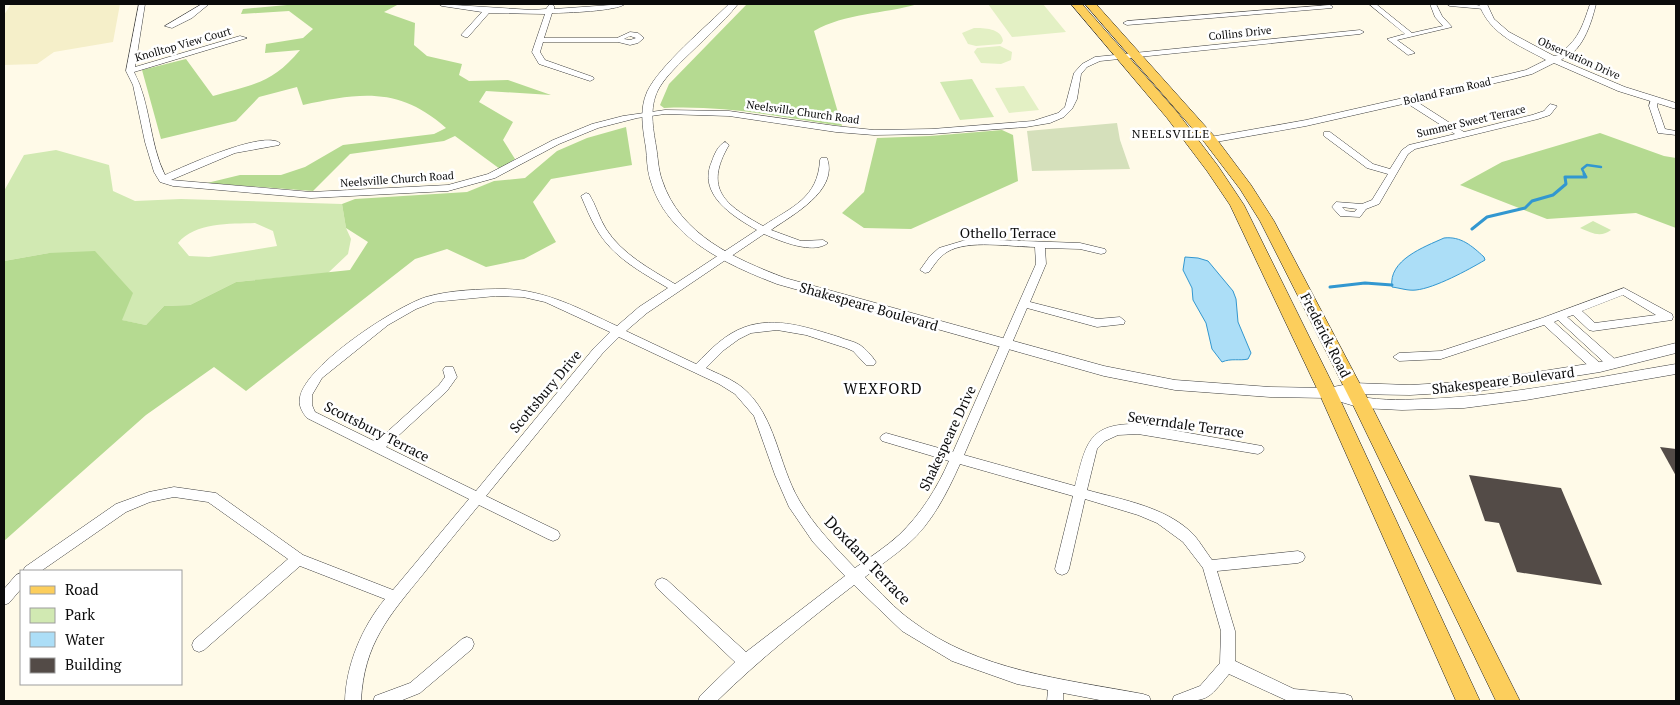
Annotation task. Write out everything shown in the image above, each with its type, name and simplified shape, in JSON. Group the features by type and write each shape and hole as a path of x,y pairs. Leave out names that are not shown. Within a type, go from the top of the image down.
{"main road":[{"name":"Frederick Road","path":"1076,4 1172,115 1213,169 1237,205 1328,394 1468,701"},
{"name":"Frederick Road","path":"1090,4 1100,15 1120,26 1137,55 1210,140 1246,188 1266,221 1357,396 1508,701"},
{"path":"1172,115 1195,133 1210,140"}],"street":[{"path":"142,4 130,71 137,85 150,144 163,180 216,156 261,144 276,143"},
{"path":"169,26 189,16 206,4"},
{"path":"442,4 487,10 550,8 583,10 622,4"},
{"name":"Shakespeare Boulevard","path":"734,4 654,86 648,97 646,115 656,177 665,203 688,230 723,256 747,268 781,281 1007,345 1104,371 1175,385 1357,396 1421,404 1471,402 1526,395 1676,369"},
{"path":"1282,4 1290,10"},
{"path":"1372,4 1411,35"},
{"path":"1411,53 1391,39 1448,27 1439,17 1433,4"},
{"path":"1450,4 1484,7"},
{"name":"Boland Farm Road","path":"1210,140 1408,100 1529,72 1573,50 1583,36 1593,4"},
{"path":"1120,26 1330,7"},
{"name":"Observation Drive","path":"1484,7 1489,19 1499,29 1615,86 1676,106"},
{"path":"550,8 536,52 542,62 590,79"},
{"path":"465,35 487,10"},
{"name":"Collins Drive","path":"1122,57 1360,32"},
{"name":"Knolltop View Court","path":"130,71 243,38"},
{"path":"539,40 619,40"},
{"name":"Neelsville Church Road","path":"163,180 173,184 311,195 440,189 468,184 499,174 555,142 590,128 646,115 682,111 712,112 840,130 900,134 934,133 1037,123 1054,118 1068,110 1073,100 1076,74 1083,66 1098,59 1122,57"},
{"name":"Observation Drive","path":"1558,58 1607,77 1676,99"},
{"path":"1408,100 1463,135"},
{"path":"1654,100 1653,106 1661,131 1676,134"},
{"name":"Summer Sweet Terrace","path":"1363,207 1376,202 1405,152 1412,147 1535,117 1547,113 1553,106"},
{"name":"Boland Farm Road","path":"1196,124 1209,130 1221,132 1266,130"},
{"path":"1327,134 1370,166 1393,173"},
{"path":"725,145 712,171 713,186 720,199 730,209 778,237 797,244 823,243"},
{"name":"Scottsbury Drive","path":"353,701 353,684 360,654 381,615 598,351 642,310 814,194 824,175 824,160"},
{"path":"586,196 602,232 618,250 637,265 675,288"},
{"name":"Othello Terrace","path":"925,270 934,256 953,245 969,242 1080,246 1101,251"},
{"name":"Shakespeare Drive","path":"706,701 746,662 788,627 903,540 921,521 944,486 1007,345 1041,264 1040,245"},
{"path":"1399,357 1441,355 1546,321 1560,316 1574,310 1624,291 1668,317 1593,327 1574,310"},
{"name":"Scottsbury Terrace","path":"553,535 311,415 307,411 304,398 311,384 318,376 384,323 408,308 442,297 511,292 531,294 549,299 618,331"},
{"path":"1024,304 1097,323 1120,321"},
{"path":"1560,316 1614,364"},
{"path":"1546,321 1597,367"},
{"path":"698,369 722,345 736,335 750,329 771,326 792,328 850,345 858,348 870,362"},
{"name":"Doxdam Terrace","path":"618,331 731,386 753,405 759,414 781,475 794,504 818,538 855,577 908,626 957,656 1017,677 1143,701"},
{"name":"Shakespeare Boulevard","path":"1357,396 1410,390 1450,389 1597,367 1676,348"},
{"path":"377,448 443,388 451,377 449,370"},
{"name":"Severndale Terrace","path":"1062,569 1091,448 1096,440 1110,431 1124,428 1138,429 1258,449"},
{"path":"886,438 1141,510 1162,519 1188,538 1209,566 1228,631 1227,665 1205,692 1180,701"},
{"path":"31,570 121,508 149,497 174,492 211,497 298,559 395,597"},
{"path":"1209,566 1298,558"},
{"path":"199,645 298,559"},
{"path":"4,599 20,580"},
{"path":"662,584 746,662"},
{"path":"381,701 415,688 467,644"},
{"path":"1227,665 1293,696 1345,701"},
{"path":"1055,701 1056,685"}],"shaded area":[{"path":"11,4 120,4 113,42 54,52 37,64 4,65 4,15"}],"green space":[{"path":"298,4 399,4 384,12 415,23 414,45 427,56 462,64 459,75 469,81 508,80 551,95 486,91 479,102 513,122 503,140 515,159 500,169 455,136 444,141 350,154 313,191 207,183 240,175 281,175 305,167 343,145 434,134 446,128 429,114 412,105 378,96 342,98 303,105 297,87 259,97 236,121 161,139 142,70 186,59 213,96 261,81 280,70 300,50 265,53 266,44 303,38 313,29 289,11 241,14 243,9"},
{"path":"747,4 918,4 852,17 814,31 842,126 753,112 709,108 664,108 660,105 669,84"},
{"path":"988,4 1043,4 1066,32 1012,37"},
{"path":"974,28 996,31 1003,41 1001,44 976,46 968,44 962,33"},
{"path":"1000,46 1012,52 1011,60 1001,64 981,63 974,52 977,48"},
{"path":"972,79 994,117 960,120 940,82"},
{"path":"1024,86 1039,110 1009,113 995,88"},
{"path":"1117,123 1120,140 1130,169 1032,171 1027,131"},
{"path":"626,127 632,165 551,179 533,202 556,242 524,259 486,267 447,249 415,259 246,391 214,367 146,415 4,541 4,261 49,253 95,251 133,293 122,320 146,325 164,306 190,305 236,282 350,270 368,242 346,228 342,204 355,199 467,192 494,181 525,178 557,151 587,138"},
{"path":"1002,130 1013,135 1018,181 911,229 864,228 842,213 864,192 877,138"},
{"path":"1600,133 1664,156 1676,158 1676,228 1636,213 1547,219 1460,185 1502,162"},
{"path":"56,150 109,165 113,191 135,201 181,199 342,204 346,228 351,239 348,254 328,273 236,282 190,305 164,306 146,325 121,320 49,253 4,261 4,191 24,155","holes":["255,223 273,231 277,246 209,257 189,256 178,243 194,231 214,225"]},
{"path":"1593,221 1611,230 1600,234 1580,228"}],"water":[{"path":"1444,238 1461,240 1475,249 1485,260 1470,269 1424,289 1410,290 1392,287 1392,278 1401,262 1418,250"},
{"path":"1185,257 1208,261 1233,291 1236,299 1238,322 1251,353 1248,359 1222,362 1212,349 1206,323 1193,300 1192,288 1183,270"}],"building":[{"path":"1660,447 1676,449 1676,476"},
{"path":"1469,475 1561,488 1602,585 1517,572 1499,523 1485,521"}],"waterway":[{"path":"1585,175 1582,169 1587,165 1601,167"},
{"path":"1472,229 1487,217 1525,208 1532,201 1553,195 1566,184 1565,177 1586,177 1584,174"},
{"path":"1330,287 1365,283 1392,285"}],"district":[{"name":"NEELSVILLE","path":"1171,133"},
{"name":"WEXFORD","path":"883,388"}]}
